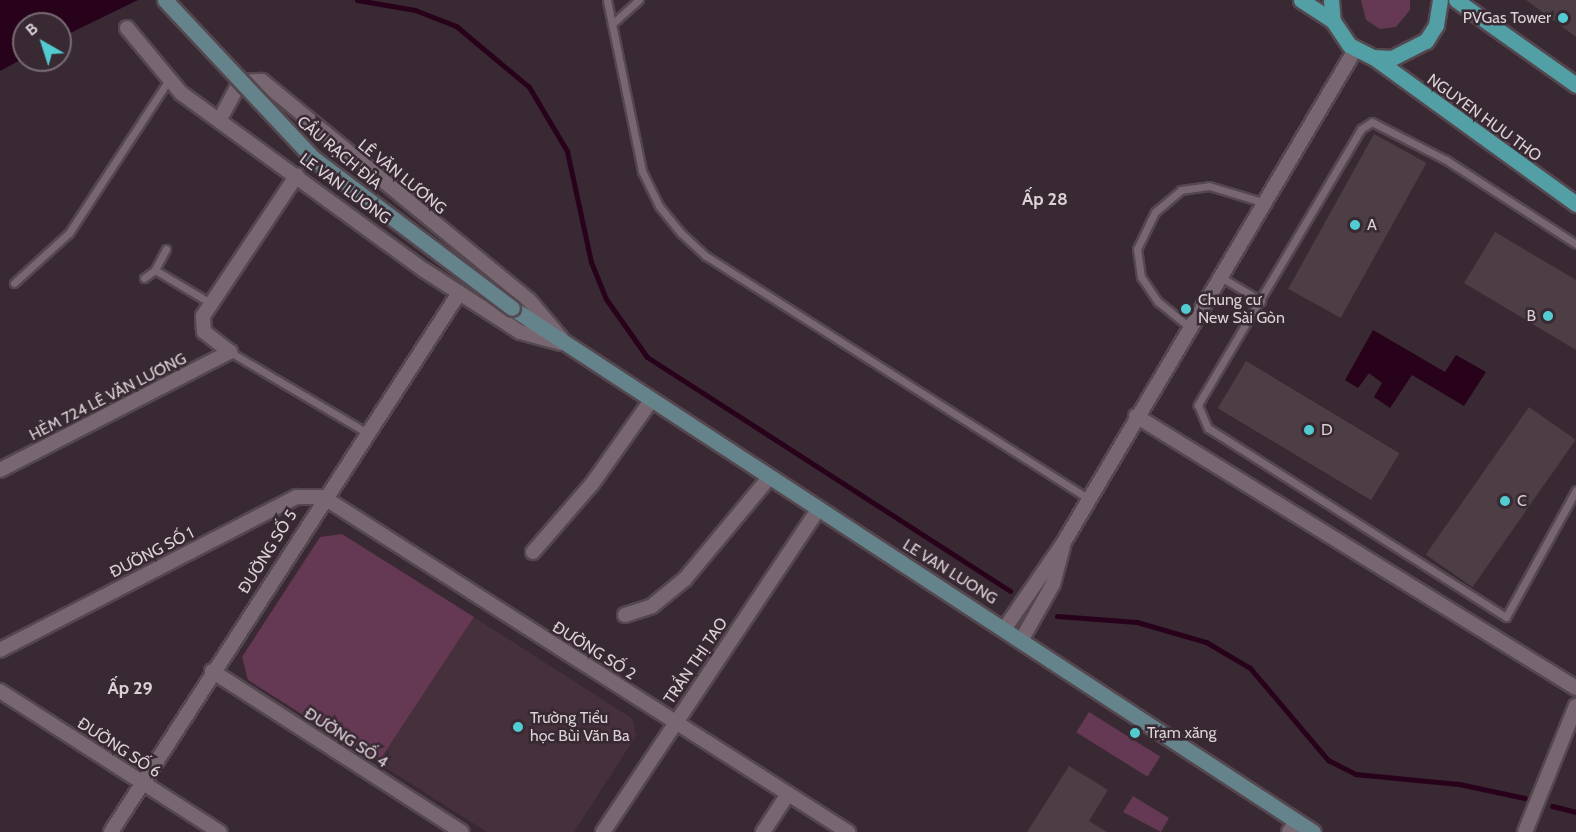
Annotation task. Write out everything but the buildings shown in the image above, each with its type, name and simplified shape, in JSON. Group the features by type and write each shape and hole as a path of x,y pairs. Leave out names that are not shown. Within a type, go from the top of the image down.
{"main road":[{"name":"CẦU RẠCH ĐỈA","path":"165,0 313,158 512,308"},
{"path":"1301,0 1333,21 1355,50 1373,57 1392,58 1426,41 1436,26 1440,0"},
{"path":"1331,0 1333,21"},
{"path":"1456,0 1576,85"},
{"name":"NGUYEN HUU THO","path":"1373,57 1576,204"},
{"name":"LE VAN LUONG","path":"512,308 650,402 1022,639 1292,826 1313,832"}],"street":[{"name":"LE VAN LUONG","path":"127,28 168,81 459,293 520,332 566,344"},
{"path":"1005,628 1037,575 1064,542 1188,326 1355,50"},
{"name":"LÊ VĂN LƯƠNG","path":"220,119 240,82 262,81 530,300 566,344"},
{"path":"230,352 204,332 209,302 297,175"},
{"name":"ĐƯỜNG SỐ 5","path":"111,832 364,431 459,293"},
{"name":"HẺM 724 LÊ VĂN LƯƠNG","path":"0,470 230,352"},
{"path":"533,552 592,484 650,402"},
{"path":"1136,416 1576,688"},
{"path":"625,615 652,606 685,579 769,478"},
{"name":"ĐƯỜNG SỐ 1","path":"0,650 297,497 323,497"},
{"name":"ĐƯỜNG SỐ 2","path":"323,497 848,832"},
{"name":"TRẦN THỊ TAO","path":"603,832 818,510"},
{"path":"1022,639 1053,584 1064,542"},
{"name":"ĐƯỜNG SỐ 4","path":"212,671 462,832"},
{"name":"ĐƯỜNG SỐ 6","path":"0,691 220,832"},
{"path":"1526,832 1576,706"},
{"path":"763,832 788,794"}],"lane":[{"path":"607,0 642,171 658,206 681,233 706,256 1089,500"},
{"path":"612,24 639,0"},
{"path":"14,283 69,233 168,81"},
{"path":"1576,244 1446,160 1372,122 1361,129 1198,405 1208,428 1506,616 1576,490"},
{"path":"1188,326 1158,302 1141,277 1137,249 1155,212 1181,190 1209,186 1262,202"},
{"path":"144,278 155,270 166,249"},
{"path":"155,270 209,302"},
{"path":"1218,276 1261,301"},
{"path":"230,352 364,431"}],"shaded area":[{"path":"0,0 138,0 72,32 72,12 12,12 12,64 0,71"},
{"path":"1361,0 1410,0 1410,10 1396,27 1380,29 1366,20"},
{"path":"1373,330 1445,372 1456,355 1486,372 1464,406 1412,375 1390,408 1374,397 1382,383 1369,373 1358,388 1345,380"},
{"path":"342,534 474,617 378,763 248,680 242,657 320,537"},
{"name":"Trường Tiểu học Bùi Văn Ba","path":"474,617 633,719 636,736 574,832 487,832 378,763"},
{"path":"1089,712 1160,757 1148,777 1076,732"},
{"path":"1133,796 1169,818 1161,832 1123,812"}],"waterway":[{"path":"357,0 415,10 456,26 529,87 567,151 591,262 606,299 647,357 1010,591"},
{"path":"1057,616 1137,622 1206,642 1250,668 1328,760 1355,774 1459,784 1525,798"},
{"path":"1552,806 1576,812"}],"place":[{"name":"PVGas Tower","path":"1563,18"},
{"name":"A","path":"1355,225"},
{"name":"Chung cư New Sài Gòn","path":"1186,309"},
{"name":"B","path":"1548,316"},
{"name":"D","path":"1309,430"},
{"name":"C","path":"1505,501"},
{"name":"Trường Tiểu học Bùi Văn Ba","path":"518,727"},
{"name":"Trạm xăng","path":"1135,733"}],"district":[{"name":"Ấp 28","path":"1045,199"},
{"name":"Ấp 29","path":"130,688"}]}
